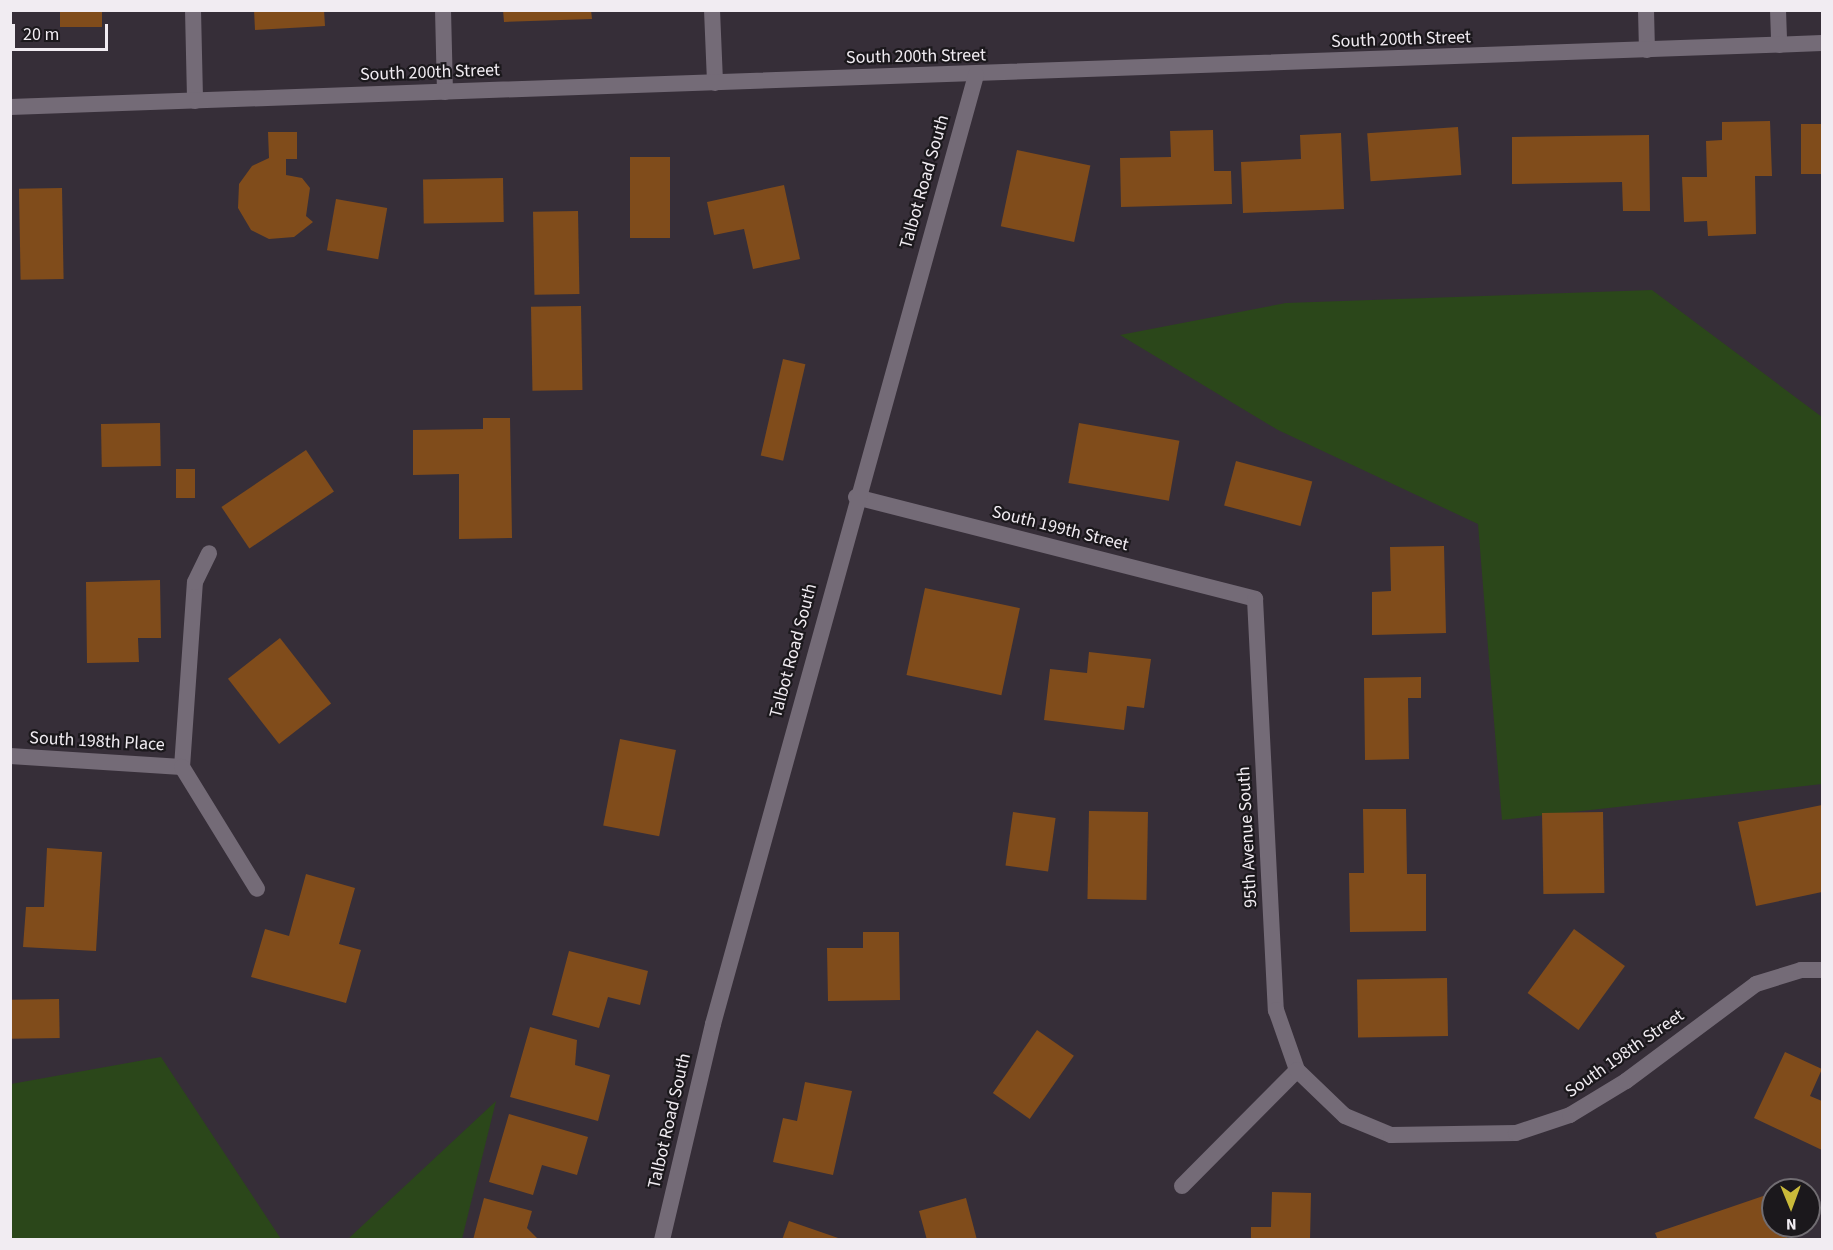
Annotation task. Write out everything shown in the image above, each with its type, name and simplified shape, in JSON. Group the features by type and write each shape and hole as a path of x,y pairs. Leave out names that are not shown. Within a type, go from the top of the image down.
{"street":[{"path":"193,10 195,101"},
{"path":"443,10 445,92"},
{"path":"712,10 715,83"},
{"path":"1646,10 1647,50"},
{"path":"1778,10 1779,45"},
{"name":"South 200th Street","path":"10,107 976,75 1822,43"},
{"name":"Talbot Road South","path":"662,1239 713,1024 856,497 976,75"},
{"name":"South 199th Street","path":"856,497 1255,599"},
{"path":"182,767 195,582 209,553"},
{"name":"95th Avenue South","path":"1255,599 1276,1010 1297,1070"},
{"name":"South 198th Place","path":"10,756 182,767 257,889"},
{"name":"South 198th Street","path":"1297,1070 1346,1116 1391,1134 1516,1133 1570,1115 1626,1081 1756,984 1801,970 1822,970"},
{"path":"1182,1186 1297,1070"}],"green space":[{"path":"1652,290 1822,417 1822,784 1502,820 1478,524 1278,430 1120,335 1286,303"},
{"path":"161,1057 281,1239 11,1239 11,1084"},
{"path":"496,1101 462,1239 348,1239"}],"building":[{"path":"60,10 102,10 102,27 60,27"},
{"path":"254,10 324,10 325,26 255,30"},
{"path":"503,10 591,10 592,19 504,22"},
{"path":"1770,121 1772,176 1755,176 1756,234 1708,236 1707,221 1684,222 1682,177 1707,177 1706,141 1722,140 1722,122"},
{"path":"1801,124 1822,124 1822,174 1801,174"},
{"path":"1458,127 1461,175 1371,181 1367,133"},
{"path":"1213,130 1214,171 1231,171 1232,204 1121,207 1120,158 1171,157 1170,131"},
{"path":"268,132 297,132 297,159 286,159 286,175 302,178 310,188 306,216 313,222 294,237 269,239 251,230 238,208 239,184 252,166 269,158"},
{"path":"1341,133 1344,209 1243,213 1241,162 1301,159 1300,135"},
{"path":"1649,135 1650,211 1623,211 1622,182 1512,184 1512,137"},
{"path":"1017,150 1090,166 1074,242 1001,226"},
{"path":"630,157 670,157 670,238 630,238"},
{"path":"503,178 504,222 424,223 423,179"},
{"path":"784,185 800,259 753,269 744,229 714,235 707,202"},
{"path":"62,188 64,279 21,280 19,189"},
{"path":"336,199 387,208 378,259 327,250"},
{"path":"578,211 579,294 534,295 533,212"},
{"path":"581,306 582,390 532,391 531,307"},
{"path":"783,359 805,364 783,461 761,455"},
{"path":"483,418 510,418 512,538 459,539 459,474 413,475 413,430 483,429"},
{"path":"160,423 161,466 102,467 101,424"},
{"path":"1079,423 1179,441 1169,501 1068,483"},
{"path":"306,450 334,491 249,548 221,507"},
{"path":"1236,461 1312,481 1300,526 1224,505"},
{"path":"176,469 195,469 195,498 176,498"},
{"path":"1444,546 1446,633 1372,635 1372,592 1391,591 1390,547"},
{"path":"160,580 161,638 138,638 139,662 87,663 86,582"},
{"path":"925,588 1020,608 1001,695 906,675"},
{"path":"280,638 331,703 279,744 228,679"},
{"path":"1089,652 1151,659 1144,708 1127,706 1124,730 1044,720 1050,669 1087,673"},
{"path":"1421,677 1421,698 1408,698 1409,759 1365,760 1364,678"},
{"path":"620,739 676,750 659,836 603,825"},
{"path":"1822,805 1822,892 1756,906 1738,822"},
{"path":"1363,809 1406,809 1407,874 1426,874 1426,931 1350,932 1349,873 1364,873"},
{"path":"1089,811 1148,812 1146,900 1087,899"},
{"path":"1013,812 1056,818 1048,871 1005,865"},
{"path":"1603,812 1604,893 1543,894 1542,813"},
{"path":"47,848 102,852 96,951 23,947 26,907 44,907"},
{"path":"306,874 355,888 339,944 361,950 346,1003 251,977 265,929 289,936"},
{"path":"1574,929 1625,966 1579,1030 1528,993"},
{"path":"863,932 899,932 900,1000 828,1001 827,948 863,948"},
{"path":"569,951 648,971 640,1005 608,997 599,1028 552,1015"},
{"path":"1447,978 1448,1036 1358,1038 1357,980"},
{"path":"59,999 60,1038 11,1039 10,1000"},
{"path":"530,1027 577,1040 575,1065 610,1075 598,1121 510,1097"},
{"path":"1037,1030 1074,1056 1030,1119 993,1093"},
{"path":"1785,1052 1822,1069 1810,1096 1822,1101 1822,1150 1754,1118"},
{"path":"805,1082 852,1091 833,1175 773,1162 783,1118 797,1121"},
{"path":"509,1114 588,1137 577,1175 542,1165 533,1195 489,1182"},
{"path":"1272,1192 1311,1193 1310,1240 1251,1240 1251,1227 1271,1227"},
{"path":"1761,1197 1761,1238 1787,1238 1788,1240 1658,1240 1655,1233"},
{"path":"484,1198 532,1211 527,1228 539,1240 473,1240"},
{"path":"966,1198 977,1240 927,1240 919,1211"},
{"path":"789,1221 841,1239 841,1240 782,1240"}]}
